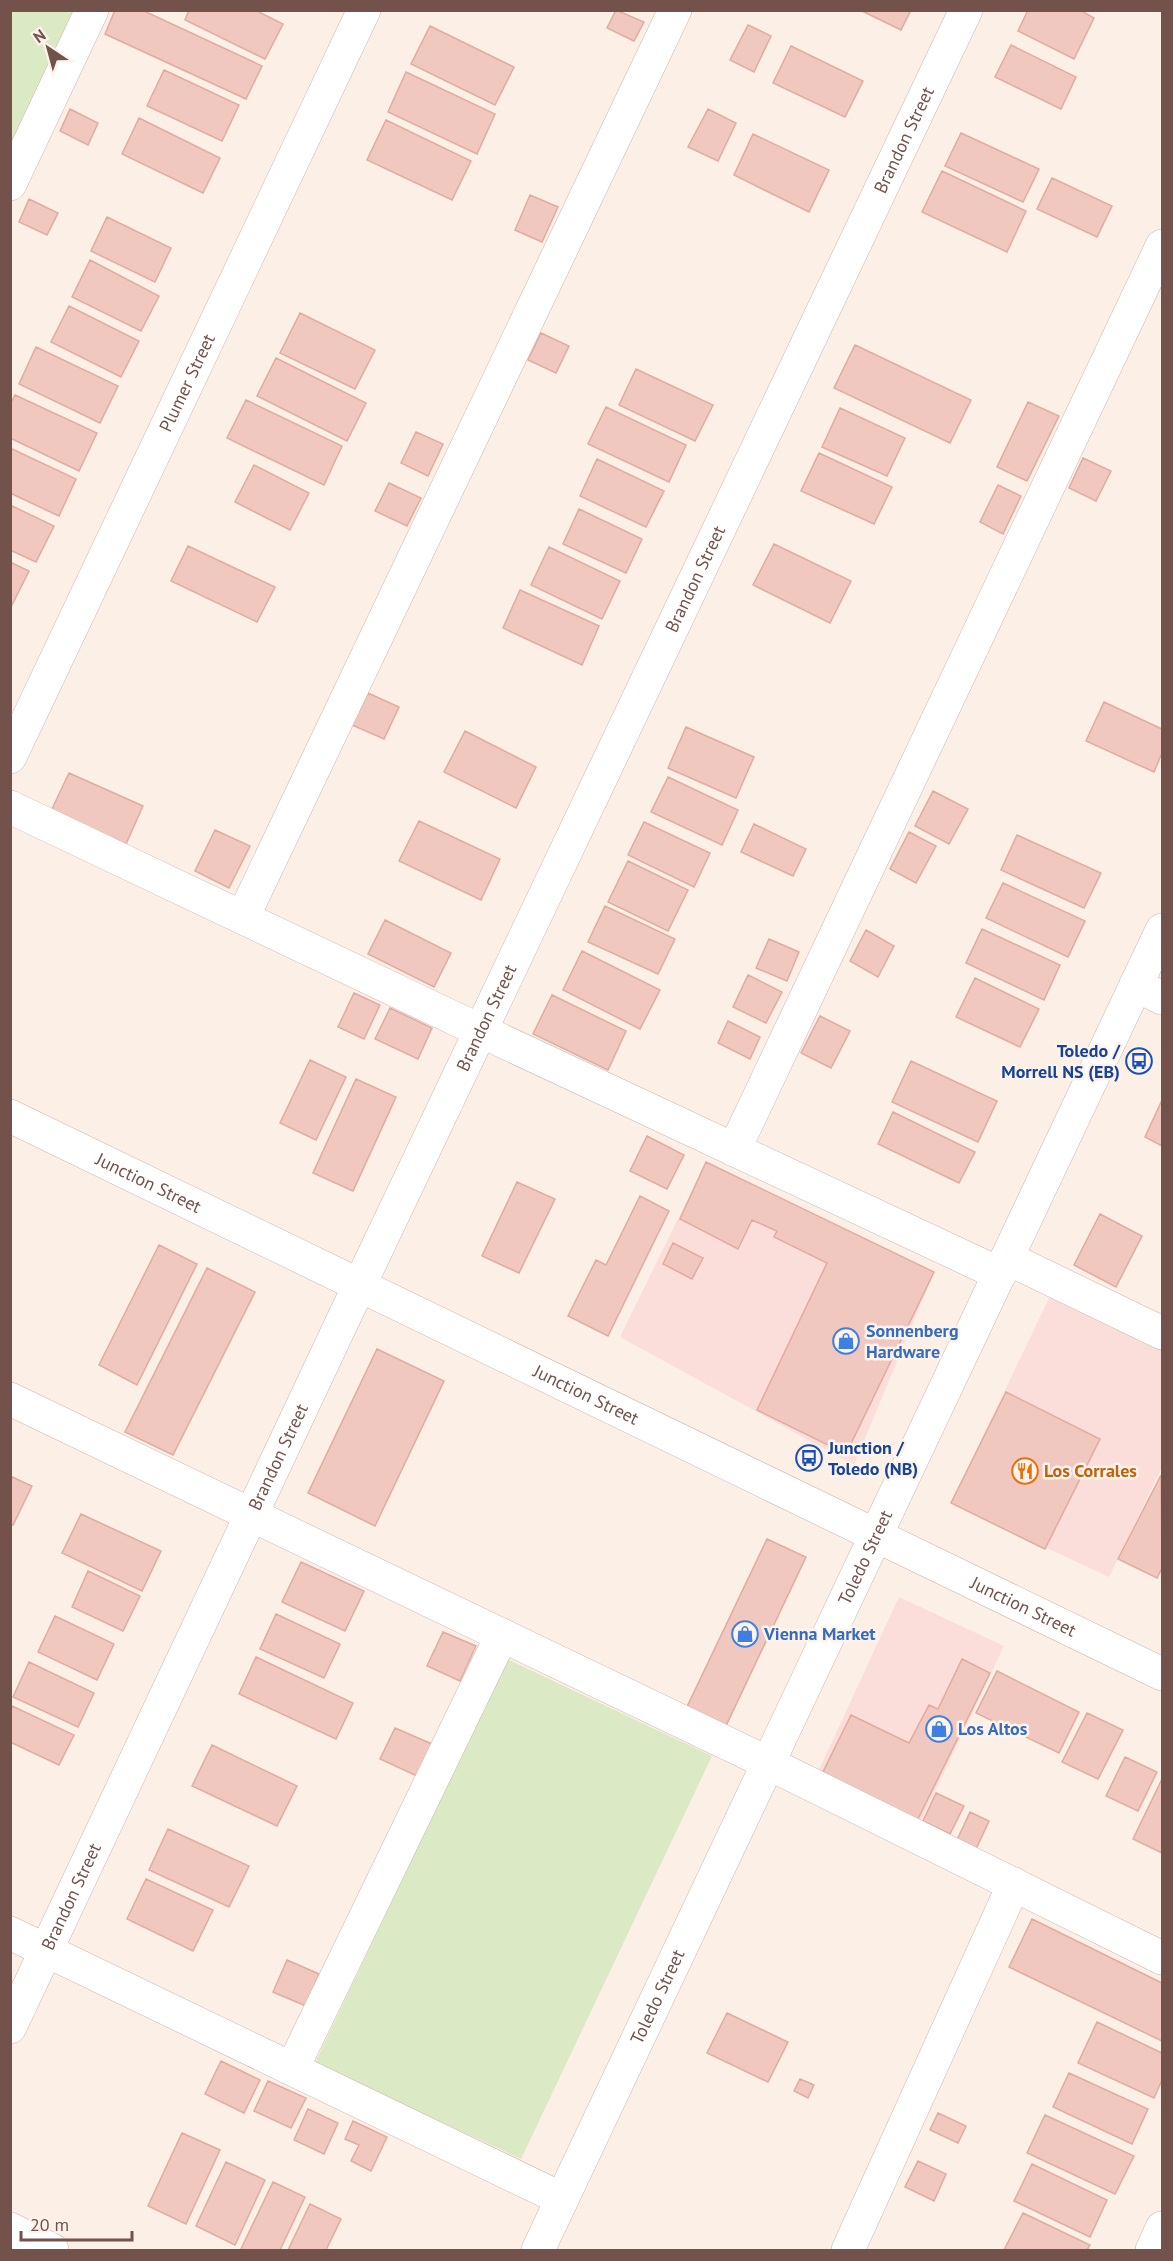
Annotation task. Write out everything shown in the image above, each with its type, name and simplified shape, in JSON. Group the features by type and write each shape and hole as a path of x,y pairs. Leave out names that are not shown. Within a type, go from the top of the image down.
{"street":[{"path":"10,184 92,10"},
{"name":"Plumer Street","path":"10,757 364,10"},
{"path":"243,917 675,10"},
{"name":"Brandon Street","path":"10,2027 359,1286 966,10"},
{"path":"734,1150 1162,246"},
{"path":"10,807 734,1150 1162,1333"},
{"name":"Toledo Street","path":"538,2250 1003,1266 1149,991 1162,930"},
{"name":"Junction Street","path":"10,1116 1162,1674"},
{"path":"12,1403 768,1763 1162,1958"},
{"path":"292,2069 502,1635"},
{"path":"848,2250 1014,1884"},
{"path":"10,1933 562,2199"},
{"path":"1152,2250 1162,2228"},
{"path":"10,2229 52,2250"}],"shaded area":[{"path":"706,1162 934,1272 854,1465 620,1337"},
{"path":"1051,1294 1162,1349 1162,1467 1109,1577 951,1503"},
{"path":"899,1597 1004,1646 914,1835 812,1785"}],"green space":[{"path":"11,11 74,11 11,146"},
{"path":"507,1659 712,1756 521,2159 315,2063"}],"building":[{"path":"115,10 142,10 262,66 246,99 105,34"},
{"path":"189,10 255,10 283,24 265,59 185,20"},
{"path":"616,10 644,22 634,41 607,28"},
{"path":"860,10 911,10 901,30"},
{"path":"1028,10 1080,10 1094,18 1074,59 1018,31"},
{"path":"748,25 771,36 754,72 730,60"},
{"path":"430,26 514,67 495,105 411,64"},
{"path":"1011,45 1076,77 1061,109 995,77"},
{"path":"791,46 863,81 845,117 773,83"},
{"path":"164,70 239,105 222,141 147,106"},
{"path":"406,72 495,114 477,154 388,112"},
{"path":"70,109 98,123 88,145 60,131"},
{"path":"708,109 736,123 718,161 688,147"},
{"path":"139,118 220,158 203,193 122,154"},
{"path":"386,120 471,161 452,200 367,160"},
{"path":"961,133 1039,169 1023,202 945,166"},
{"path":"753,134 829,170 809,212 734,175"},
{"path":"942,171 1026,211 1007,252 922,212"},
{"path":"1052,178 1112,206 1097,237 1037,209"},
{"path":"530,195 558,207 542,242 515,230"},
{"path":"29,199 58,213 47,235 19,222"},
{"path":"107,217 171,248 155,282 91,251"},
{"path":"90,260 159,296 141,331 72,297"},
{"path":"69,306 139,341 121,377 51,342"},
{"path":"300,313 375,350 355,389 280,353"},
{"path":"541,333 569,346 556,373 528,360"},
{"path":"855,345 971,400 950,443 834,388"},
{"path":"36,347 118,386 100,423 19,384"},
{"path":"276,358 366,403 347,441 257,396"},
{"path":"636,369 713,405 695,441 619,405"},
{"path":"15,395 97,433 79,471 10,438 10,405"},
{"path":"246,400 342,446 324,485 227,438"},
{"path":"1028,402 1059,416 1027,481 997,467"},
{"path":"606,407 686,445 669,482 588,444"},
{"path":"840,408 905,438 887,476 822,447"},
{"path":"416,432 443,444 428,476 401,463"},
{"path":"10,448 76,479 59,516 10,493"},
{"path":"819,453 892,487 874,524 801,491"},
{"path":"1083,458 1111,471 1096,501 1069,488"},
{"path":"597,459 664,491 646,527 580,496"},
{"path":"254,465 309,493 290,530 235,502"},
{"path":"389,483 421,498 407,526 375,511"},
{"path":"998,485 1021,496 1003,534 980,522"},
{"path":"10,505 54,526 36,562 10,550"},
{"path":"579,509 642,539 626,573 563,544"},
{"path":"774,544 851,581 830,623 753,585"},
{"path":"188,546 275,587 257,622 171,581"},
{"path":"549,547 620,581 602,619 531,585"},
{"path":"10,562 29,571 11,607 10,607"},
{"path":"520,590 599,626 582,665 503,628"},
{"path":"368,693 399,707 384,739 352,725"},
{"path":"1104,702 1162,729 1162,753 1154,772 1086,741"},
{"path":"686,727 754,757 736,798 668,768"},
{"path":"465,731 536,767 516,808 444,772"},
{"path":"69,773 143,806 126,844 51,811"},
{"path":"668,777 738,810 722,845 651,812"},
{"path":"933,791 968,809 949,844 915,826"},
{"path":"419,821 500,859 481,900 399,861"},
{"path":"644,822 710,853 694,887 628,855"},
{"path":"754,824 806,849 793,876 741,852"},
{"path":"215,830 250,846 229,888 195,871"},
{"path":"909,832 936,846 916,883 890,869"},
{"path":"1017,835 1101,873 1084,908 1001,870"},
{"path":"628,861 688,890 668,931 608,902"},
{"path":"1003,883 1085,921 1068,957 986,918"},
{"path":"605,906 675,939 658,974 588,942"},
{"path":"385,920 451,953 434,987 368,954"},
{"path":"982,929 1060,965 1044,1000 966,963"},
{"path":"866,930 894,946 878,977 850,961"},
{"path":"769,939 799,952 787,981 756,968"},
{"path":"582,951 660,990 640,1029 563,990"},
{"path":"748,975 782,992 766,1023 733,1007"},
{"path":"975,978 1039,1009 1020,1047 956,1017"},
{"path":"354,993 380,1005 364,1039 338,1027"},
{"path":"552,995 626,1031 608,1070 533,1034"},
{"path":"390,1008 432,1028 418,1059 375,1039"},
{"path":"820,1016 850,1031 831,1068 801,1053"},
{"path":"728,1021 760,1037 750,1059 718,1043"},
{"path":"310,1060 346,1077 316,1140 280,1123"},
{"path":"911,1061 997,1101 978,1142 892,1102"},
{"path":"356,1079 396,1097 353,1191 313,1173"},
{"path":"1162,1100 1162,1146 1145,1137"},
{"path":"893,1112 975,1152 959,1183 878,1144"},
{"path":"647,1136 684,1155 667,1189 630,1171"},
{"name":"Sonnenberg Hardware","path":"706,1162 934,1272 846,1454 757,1410 827,1263 774,1237 777,1231 752,1220 738,1249 680,1219"},
{"path":"517,1182 555,1199 519,1273 482,1256"},
{"path":"640,1196 669,1211 608,1336 568,1316 596,1260 606,1265"},
{"path":"1100,1214 1142,1236 1116,1287 1074,1265"},
{"path":"673,1243 703,1258 692,1279 663,1264"},
{"path":"159,1245 197,1264 137,1385 99,1365"},
{"path":"207,1268 255,1292 173,1455 125,1432"},
{"path":"377,1349 444,1381 375,1526 308,1493"},
{"name":"Los Corrales","path":"1006,1392 1100,1439 1045,1549 951,1503"},
{"path":"1161,1475 1162,1568 1157,1578 1118,1559"},
{"path":"10,1476 32,1486 13,1525 10,1524"},
{"path":"81,1514 161,1551 142,1591 62,1553"},
{"name":"Vienna Market","path":"767,1539 806,1557 724,1730 685,1711"},
{"path":"301,1562 364,1591 345,1631 282,1602"},
{"path":"88,1571 140,1596 123,1631 72,1607"},
{"path":"276,1614 340,1644 324,1678 260,1649"},
{"path":"55,1616 114,1644 97,1680 38,1652"},
{"path":"443,1632 476,1646 460,1681 427,1666"},
{"path":"256,1657 353,1703 336,1739 239,1694"},
{"name":"Los Altos","path":"962,1659 990,1673 916,1823 821,1776 851,1715 909,1743 929,1705 938,1709"},
{"path":"29,1662 94,1693 78,1727 13,1697"},
{"path":"997,1671 1079,1712 1059,1753 976,1713"},
{"path":"12,1706 74,1735 59,1765 10,1742"},
{"path":"1087,1713 1123,1730 1098,1779 1062,1762"},
{"path":"395,1728 432,1744 417,1776 380,1759"},
{"path":"212,1745 297,1786 277,1826 192,1786"},
{"path":"1125,1757 1157,1772 1138,1811 1106,1796"},
{"path":"1162,1779 1162,1853 1133,1839"},
{"path":"936,1793 964,1806 950,1834 923,1821"},
{"path":"970,1812 989,1821 976,1849 957,1840"},
{"path":"168,1829 249,1866 229,1907 149,1870"},
{"path":"146,1879 213,1910 193,1951 127,1919"},
{"path":"1032,1919 1162,1983 1162,2041 1009,1967"},
{"path":"287,1960 319,1974 306,2006 273,1992"},
{"path":"727,2013 788,2042 768,2082 707,2053"},
{"path":"1097,2022 1162,2053 1162,2080 1154,2098 1078,2063"},
{"path":"221,2061 260,2080 244,2113 205,2094"},
{"path":"1069,2073 1148,2109 1132,2144 1053,2107"},
{"path":"800,2079 814,2085 808,2098 794,2091"},
{"path":"268,2081 306,2098 291,2128 254,2111"},
{"path":"308,2109 338,2123 324,2154 294,2140"},
{"path":"938,2113 966,2126 958,2143 930,2130"},
{"path":"1045,2115 1134,2156 1115,2194 1027,2153"},
{"path":"353,2121 387,2137 371,2171 351,2161 359,2145 345,2139"},
{"path":"182,2133 220,2150 186,2224 148,2206"},
{"path":"918,2161 946,2174 934,2201 905,2187"},
{"path":"226,2162 265,2180 235,2245 196,2226"},
{"path":"1032,2164 1107,2200 1090,2237 1014,2201"},
{"path":"273,2182 305,2197 280,2250 241,2249"},
{"path":"310,2204 341,2219 326,2250 288,2250"},
{"path":"1023,2213 1090,2245 1087,2250 1004,2250"}],"place":[{"name":"Toledo / Morrell NS (EB)","path":"1139,1061"},
{"name":"Sonnenberg Hardware","path":"846,1341"},
{"name":"Junction / Toledo (NB)","path":"809,1458"},
{"name":"Los Corrales","path":"1025,1471"},
{"name":"Vienna Market","path":"745,1634"},
{"name":"Los Altos","path":"939,1729"}]}
